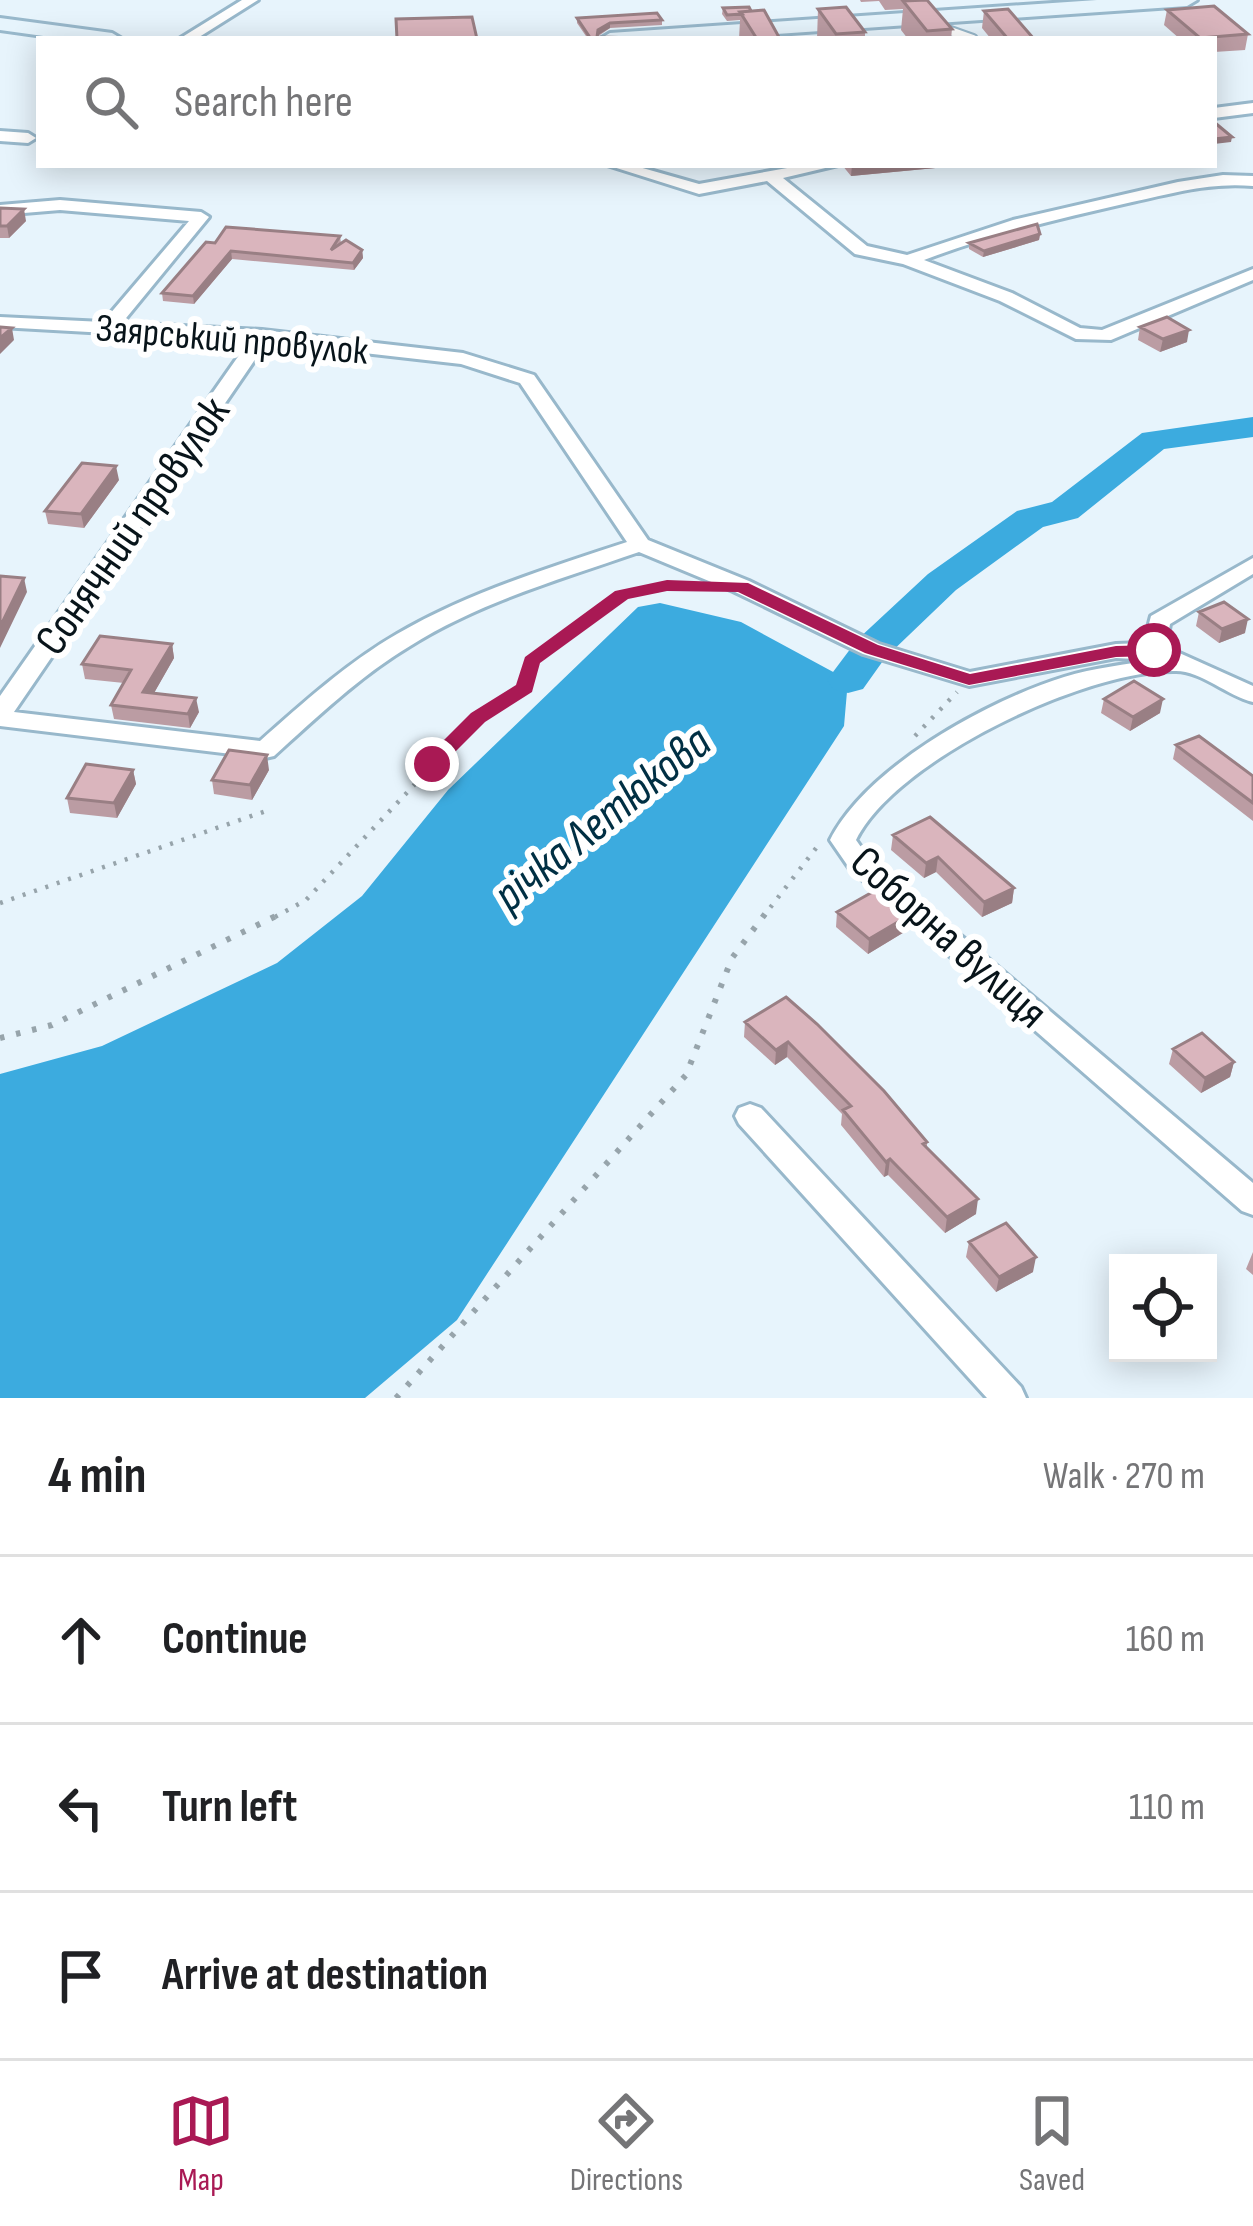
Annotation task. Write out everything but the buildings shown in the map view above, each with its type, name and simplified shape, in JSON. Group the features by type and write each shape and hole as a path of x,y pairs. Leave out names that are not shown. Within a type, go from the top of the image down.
{"street":[{"path":"191,36 251,0"},
{"path":"689,36 843,17 928,19 1187,0"},
{"path":"0,24 90,36"},
{"path":"1217,113 1253,108"},
{"path":"0,136 28,138"},
{"path":"1217,165 1251,181"},
{"path":"626,168 700,189 800,168"},
{"path":"771,177 861,250 908,260 1006,297 1076,333 1104,336 1253,274"},
{"path":"908,260 980,232 1217,178 1251,181"},
{"path":"0,210 60,206 201,217 109,327"},
{"name":"Заярський провулок","path":"0,322 262,336 463,359 527,379 640,544"},
{"name":"Сонячний провулок","path":"0,716 262,336"},
{"path":"0,716 265,751 322,700 403,640 527,584 640,544 871,649 969,680 1116,651 1154,650 1253,695"},
{"path":"1154,650 1159,621 1253,566"},
{"name":"Соборна вулиця","path":"1186,662 1104,675 1030,697 874,793 846,824 843,840 859,863 1253,1202"},
{"path":"750,1116 1009,1398"}],"lane":[{"path":"928,19 955,36"}],"path":[{"path":"0,1038 52,1025 238,938 306,900 478,717 525,688 531,661 622,595 667,586 741,586"},
{"path":"910,742 969,680"},
{"path":"0,903 266,811"},
{"path":"396,1398 686,1075 732,958 824,838"}],"water":[{"path":"660,603 741,622 848,680 844,726 457,1320 365,1398 0,1398 0,1074 102,1046 277,963 362,896 448,790 638,607"}],"waterway":[{"name":"річка Летюкова","path":"848,680 871,649 942,582 1030,519 1065,510 1154,440 1253,427"}],"route":[{"path":"432,764 478,717 525,688 531,661 622,595 667,586 741,586 871,649 969,680 1116,651 1154,650"}]}
